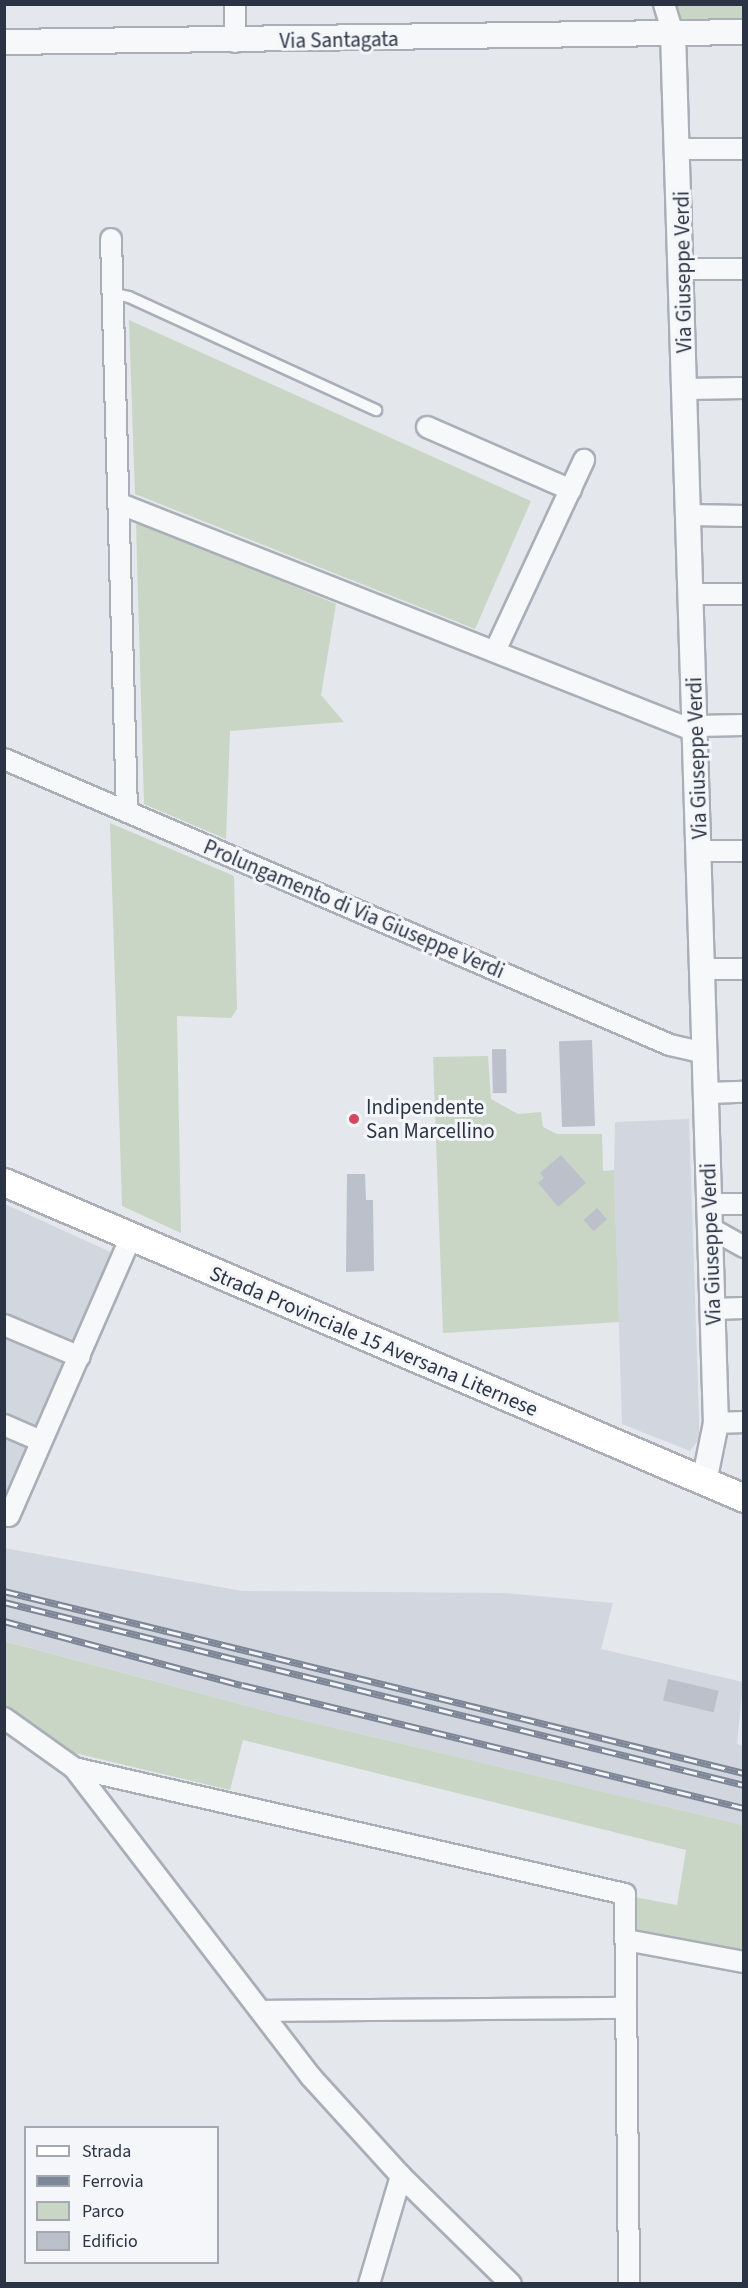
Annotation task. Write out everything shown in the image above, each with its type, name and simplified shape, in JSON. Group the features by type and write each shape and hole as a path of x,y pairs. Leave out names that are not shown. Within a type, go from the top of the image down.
{"main road":[{"name":"Strada Provinciale 15 Aversana Liternese","path":"4,1182 130,1239 744,1498"}],"street":[{"path":"235,4 235,42"},
{"path":"664,4 673,33"},
{"name":"Via Santagata","path":"4,42 235,42 744,32"},
{"name":"Via Giuseppe Verdi","path":"673,33 680,149 716,1423 704,1482"},
{"path":"680,149 744,149"},
{"path":"111,239 127,812"},
{"path":"682,269 744,269"},
{"path":"686,389 744,388"},
{"path":"427,427 571,490"},
{"path":"495,651 584,460"},
{"path":"118,503 695,728 744,725"},
{"path":"689,515 744,516"},
{"path":"692,594 744,594"},
{"name":"Prolungamento di Via Giuseppe Verdi","path":"4,759 670,1045 706,1053"},
{"path":"700,851 744,851"},
{"path":"703,969 744,969"},
{"path":"707,1093 744,1092"},
{"path":"710,1204 744,1204"},
{"path":"710,1228 744,1247"},
{"path":"9,1516 130,1239"},
{"path":"713,1309 744,1308"},
{"path":"4,1325 80,1357"},
{"path":"716,1423 744,1422"},
{"path":"4,1425 41,1441"},
{"path":"4,1718 32,1733 74,1768 311,2077 401,2176 511,2283"},
{"path":"74,1768 616,1890 625,1894 624,2008 629,2283"},
{"path":"626,1940 744,1962"},
{"path":"262,2011 624,2008"},
{"path":"369,2283 401,2176"}],"lane":[{"path":"114,294 129,297 376,410"}],"shaded area":[{"path":"689,1119 699,1417 699,1439 690,1451 622,1424 614,1170 615,1122"},
{"path":"5,1204 115,1254 5,1516"},
{"path":"4,1548 242,1591 505,1593 613,1603 601,1649 743,1682 737,1744 743,1746 743,1825 289,1717 5,1641"}],"green space":[{"path":"676,5 743,5 743,24 676,24"},
{"path":"129,320 531,501 475,629 135,494"},
{"path":"141,522 336,604 321,695 344,722 230,731 226,839 144,804 136,525"},
{"path":"110,823 234,876 237,1009 231,1018 177,1016 181,1233 122,1206"},
{"path":"488,1056 491,1099 518,1114 541,1112 543,1127 557,1134 602,1134 603,1171 614,1170 619,1322 443,1333 433,1057"},
{"path":"4,1641 289,1717 743,1825 743,1957 635,1936 634,1897 677,1905 686,1850 243,1740 230,1790 66,1751 5,1707"}],"building":[{"path":"592,1040 595,1126 562,1127 559,1041"},
{"path":"492,1049 506,1049 507,1093 493,1093"},
{"path":"561,1155 586,1183 558,1207 538,1183 544,1178 540,1173"},
{"path":"347,1174 365,1174 366,1200 373,1200 374,1271 346,1272"},
{"path":"597,1208 607,1219 594,1231 584,1220"},
{"path":"668,1679 719,1691 714,1712 663,1700"}],"railway":[{"path":"4,1591 744,1773"},
{"path":"4,1602 744,1785"},
{"path":"4,1621 242,1685 744,1808"}],"place":[{"name":"Indipendente San Marcellino","path":"354,1119"}]}
